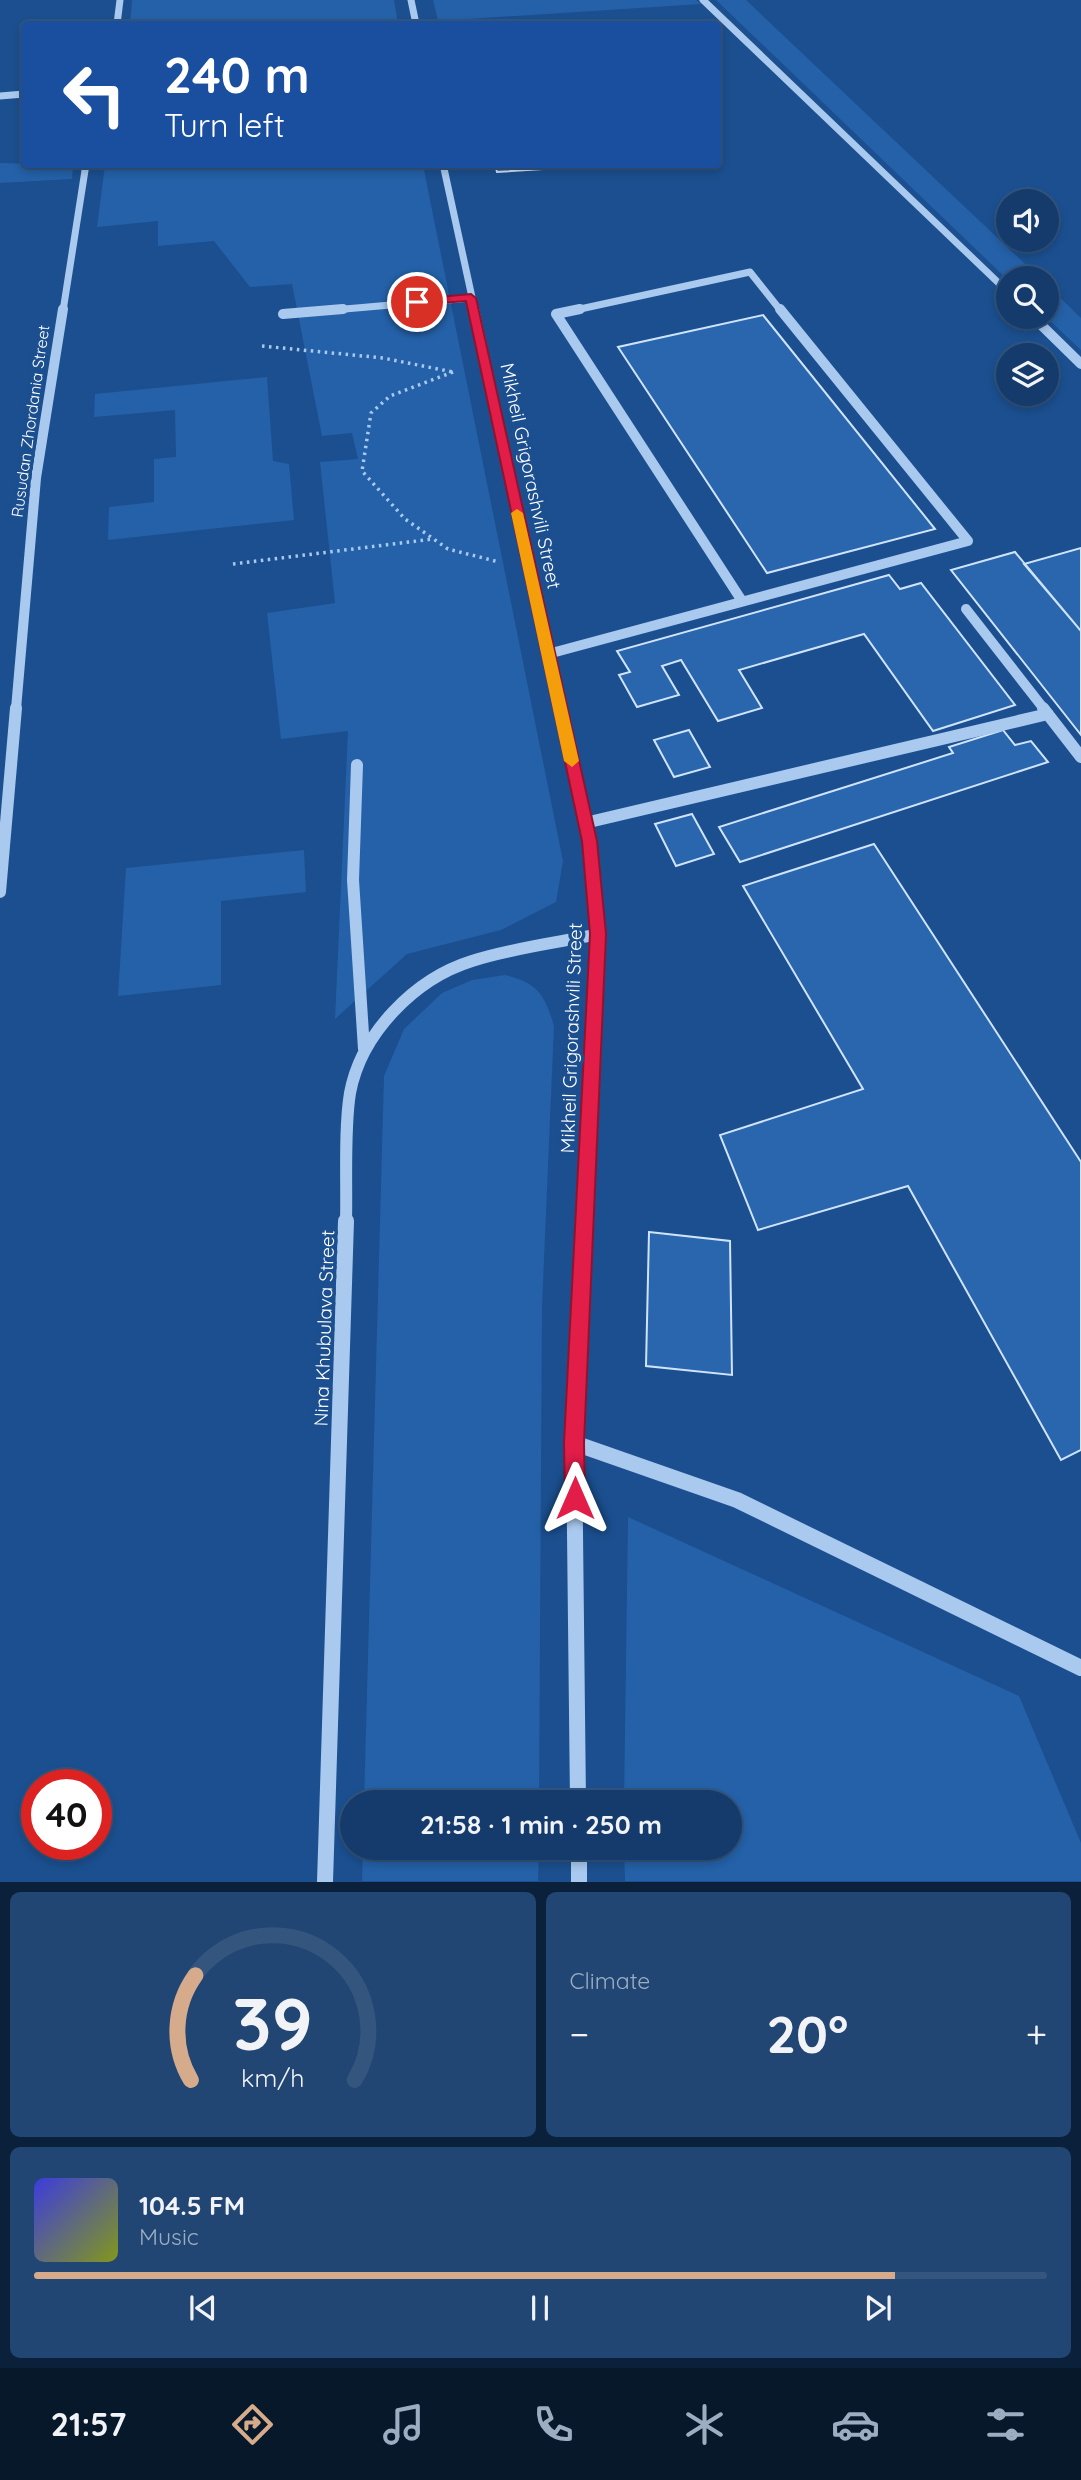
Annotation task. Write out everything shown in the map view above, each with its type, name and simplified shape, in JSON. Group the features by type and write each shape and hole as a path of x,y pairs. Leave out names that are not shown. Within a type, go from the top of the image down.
{"street":[{"path":"117,21 120,0"},
{"path":"411,0 415,21"},
{"path":"703,0 996,281"},
{"path":"0,96 21,94"},
{"name":"Rusudan Zhordania Street","path":"0,892 36,478 85,168"},
{"name":"Mikheil Grigorashvili Street","path":"444,168 585,823 598,934 574,1443 578,1790"},
{"path":"283,314 471,298"},
{"path":"1045,329 1081,364"},
{"path":"967,608 1081,757"},
{"path":"585,823 1048,714"},
{"path":"357,765 353,880 364,1049"},
{"name":"Nina Khubulava Street","path":"325,1881 350,1094 364,1049 398,1007 434,979 471,961 598,934"},
{"path":"574,1443 737,1500 1081,1668"},
{"path":"579,1860 579,1881"}],"lane":[{"path":"548,654 968,541 750,272 556,314 742,601"}],"path":[{"path":"262,346 383,359 488,379"},
{"path":"453,372 390,396 372,413 362,471 405,519 448,549 530,571"},
{"path":"233,564 434,539"}],"shaded area":[{"path":"132,0 394,0 398,21 130,21"},
{"path":"433,0 696,0 701,4 438,21"},
{"path":"716,0 746,0 996,236 996,252 1013,252 1027,266 996,266 996,268"},
{"path":"0,163 21,164 21,168 73,168 72,179 0,183"},
{"path":"105,168 424,168 563,861 556,902 501,930 407,954 335,1019 348,731 281,739 267,613 335,603 320,462 358,459 352,433 322,436 292,284 250,287 214,241 158,246 158,221 97,227"},
{"path":"1059,297 1081,318 1081,350 1059,329"},
{"path":"267,377 273,461 289,464 294,520 108,540 109,507 154,502 154,459 176,457 175,410 94,417 95,394"},
{"path":"304,850 306,892 221,901 221,985 118,996 126,868"},
{"path":"505,975 533,986 543,998 554,1026 542,1307 539,1790 364,1790 384,1076 404,1029 442,993 472,980"},
{"path":"628,1517 1019,1696 1081,1843 1081,1881 625,1881 624,1860 742,1860 742,1790 624,1790"},
{"path":"363,1860 539,1860 538,1881 362,1881"}],"building":[{"path":"496,168 558,168 497,172"},
{"path":"763,315 935,529 767,573 618,347"},
{"path":"1081,548 1081,631 1024,564"},
{"path":"1015,552 1081,631 1081,735 951,570"},
{"path":"889,575 900,589 921,583 1015,705 933,731 864,634 739,670 762,708 718,721 681,660 662,666 679,695 637,707 619,675 630,672 617,651"},
{"path":"689,730 710,767 674,777 654,740"},
{"path":"1003,730 1015,745 1031,741 1048,762 740,862 719,827 953,753 949,747"},
{"path":"692,814 714,854 676,866 655,824"},
{"path":"874,844 1081,1162 1081,1450 1061,1460 908,1186 758,1230 720,1135 863,1089 743,886"},
{"path":"649,1232 730,1241 732,1375 646,1366"}],"slow traffic":[{"path":"517,513 572,761"}],"route":[{"path":"417,302 471,298 589,841 598,934 574,1443 575,1498"}]}
